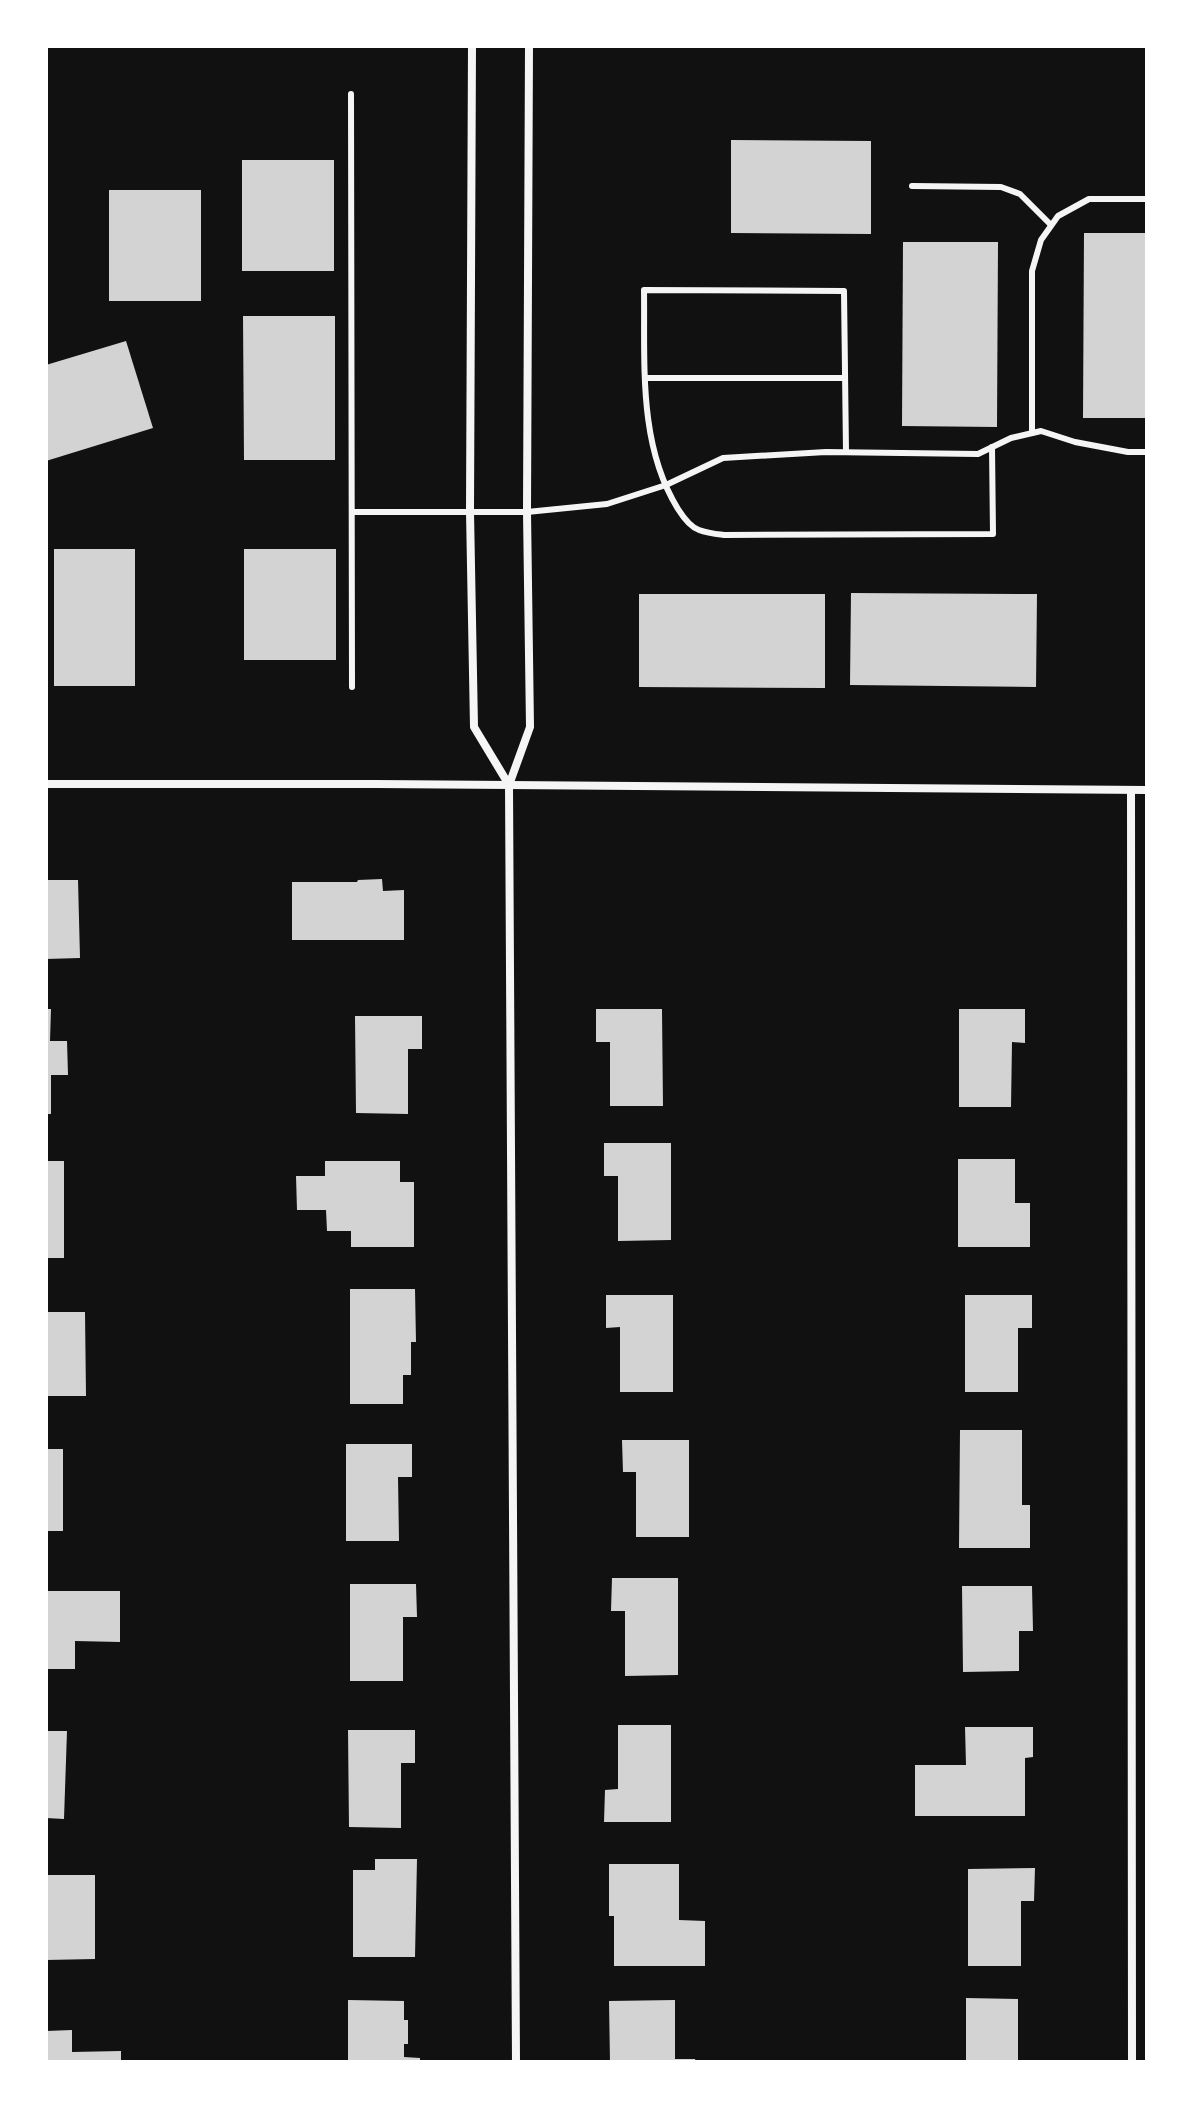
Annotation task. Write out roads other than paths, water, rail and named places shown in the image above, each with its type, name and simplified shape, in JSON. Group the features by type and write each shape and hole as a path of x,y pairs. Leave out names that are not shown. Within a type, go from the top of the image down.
{"street":[{"path":"472,46 470,512 474,727 509,785"},
{"path":"516,2062 509,785 530,727 527,512 529,46"},
{"path":"46,784 1147,790"},
{"path":"1131,791 1132,2062"}],"lane":[{"path":"351,94 352,687"},
{"path":"912,186 1001,187 1020,194 1051,225"},
{"path":"1032,433 1032,271 1041,240 1058,216 1089,199 1147,199"},
{"path":"846,452 844,291 644,290 649,425 656,460 670,498 683,518 698,530 724,535 993,534 992,447"},
{"path":"646,378 845,378"},
{"path":"352,512 527,512 607,504 666,485 723,458 846,452 978,454 1011,438 1041,431 1075,442 1128,452 1147,452"}]}
